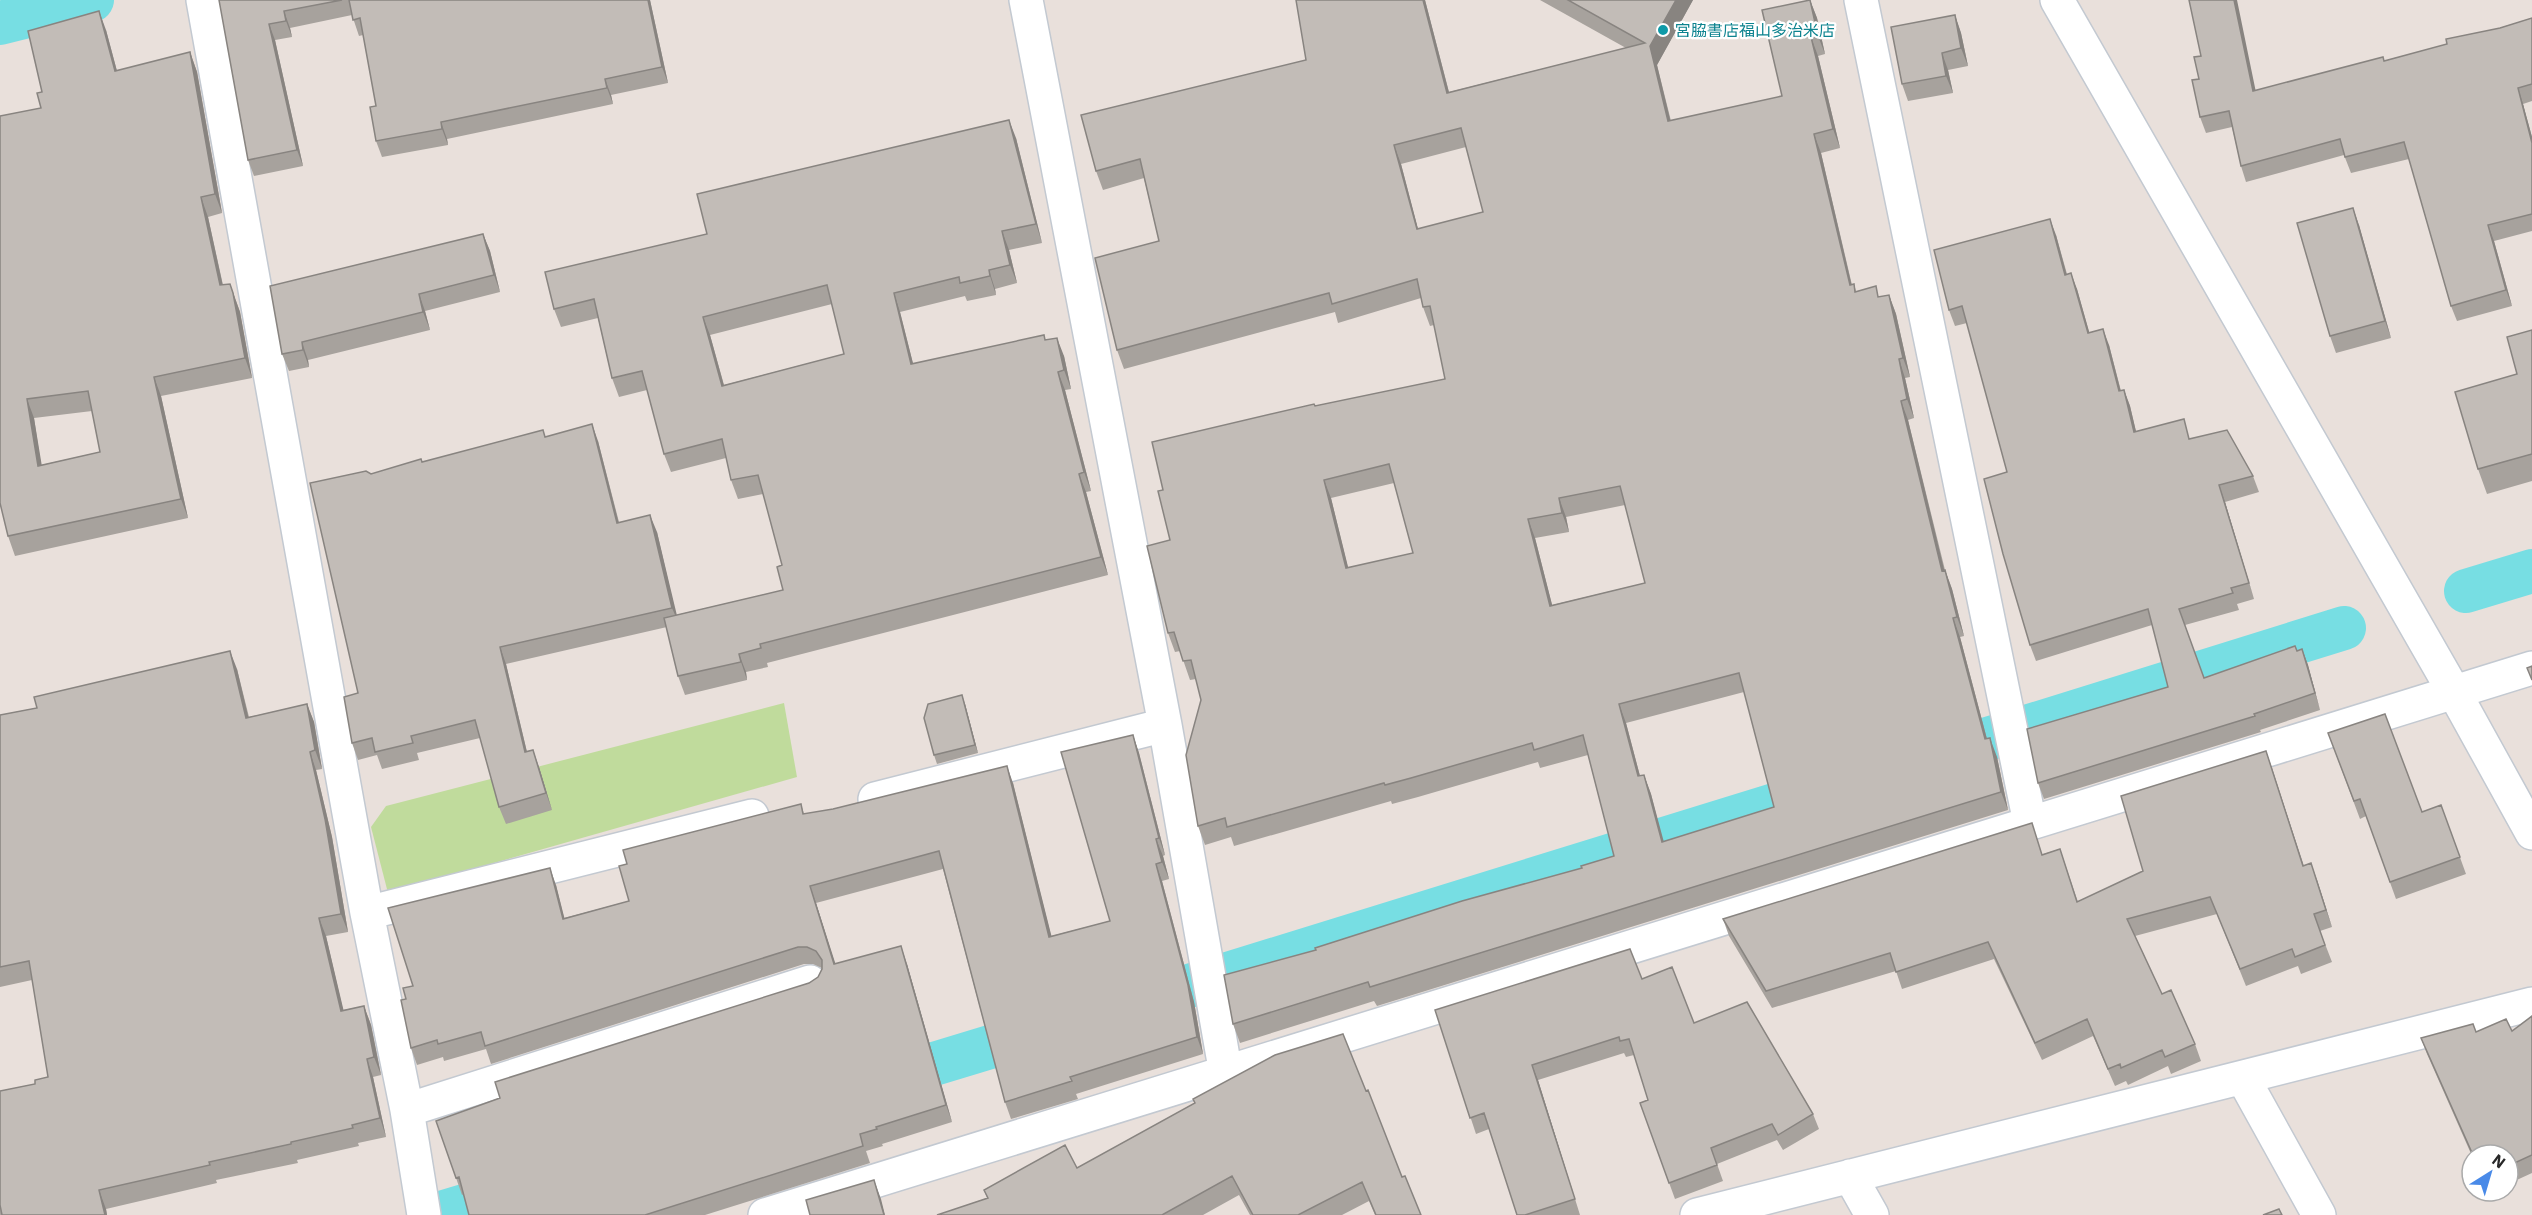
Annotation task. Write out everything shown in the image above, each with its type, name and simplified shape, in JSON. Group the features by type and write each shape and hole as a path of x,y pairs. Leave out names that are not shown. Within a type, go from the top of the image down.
{"street":[{"path":"203,0 367,913 407,1110 424,1215"},
{"path":"1026,0 1165,725 1226,1074"},
{"path":"1861,0 2030,823"},
{"path":"2058,0 2454,692 2532,833"},
{"path":"765,1215 2532,668"},
{"path":"875,799 1165,725"},
{"path":"367,913 776,811"},
{"path":"407,1110 810,982"},
{"path":"1697,1215 2532,1004"},
{"path":"2243,1078 2319,1215"},
{"path":"1850,1176 1872,1215"}],"green space":[{"path":"784,703 797,777 388,893 371,827 386,806"}],"building":[{"path":"219,0 342,0 284,11 286,21 269,24 297,150 248,160"},
{"path":"349,0 648,0 662,67 605,79 607,88 441,122 442,129 376,141 370,107 376,106 360,18 353,20"},
{"path":"1296,0 1423,0 1447,93 1645,43 1568,0 1676,0 1650,46 1668,121 1782,96 1762,10 1810,0 1818,36 1811,37 1833,129 1814,134 1850,285 1854,284 1855,292 1876,286 1878,297 1889,295 1903,358 1899,359 1907,399 1901,401 1942,571 1945,570 1957,617 1953,618 1985,739 1990,738 2001,792 1370,987 1368,982 1233,1024 1224,975 1316,950 1315,948 1462,901 1582,868 1581,866 1614,856 1583,735 1534,750 1532,743 1227,827 1225,818 1198,826 1186,755 1201,700 1191,660 1183,661 1174,632 1168,633 1147,546 1170,540 1158,491 1163,490 1152,442 1314,404 1315,406 1445,379 1430,306 1423,307 1417,279 1332,304 1329,293 1117,350 1095,258 1159,241 1140,159 1096,171 1081,115 1306,60","holes":["1461,128 1483,212 1417,229 1394,145","1389,464 1413,553 1346,568 1324,480","1620,486 1645,583 1550,606 1528,519 1562,513 1559,498","1739,673 1774,807 1662,842 1644,775 1638,776 1619,704"]},
{"path":"2189,0 2234,0 2253,91 2383,57 2384,61 2447,44 2446,39 2500,28 2532,18 2532,84 2518,88 2532,143 2532,214 2488,225 2506,290 2451,306 2404,142 2345,157 2340,139 2241,166 2229,111 2200,117 2192,80 2199,79 2194,57 2201,56"},
{"path":"99,11 115,71 190,52 215,194 201,197 220,285 230,284 233,293 245,358 154,377 181,499 8,536 0,503 0,116 41,108 37,93 42,92 28,31","holes":["88,391 100,452 38,466 27,399"]},
{"path":"1955,15 1961,48 1942,53 1946,76 1902,84 1891,27"},
{"path":"1009,120 1036,224 1002,231 1010,265 989,270 990,276 960,283 959,277 894,293 911,364 1044,335 1045,340 1057,338 1064,370 1058,372 1084,472 1079,474 1101,557 760,644 761,648 739,654 741,662 678,676 664,618 783,590 777,567 782,565 758,475 731,480 722,439 664,454 642,371 612,378 594,299 554,309 545,272 707,234 697,194","holes":["827,285 844,354 722,386 703,317"]},
{"path":"2353,208 2385,321 2330,336 2297,223"},
{"path":"2050,219 2065,275 2071,273 2088,333 2103,329 2119,391 2124,390 2134,432 2184,419 2189,439 2227,430 2253,476 2219,485 2249,583 2231,588 2233,593 2179,609 2204,678 2295,646 2297,651 2302,649 2315,693 2254,714 2255,716 2038,783 2027,729 2168,687 2148,609 2030,645 1984,479 2007,472 1962,306 1949,310 1934,250"},
{"path":"483,234 494,275 419,294 423,312 302,342 303,350 282,354 270,286"},
{"path":"2532,330 2532,454 2478,469 2455,392 2517,374 2507,337"},
{"path":"592,424 617,523 650,515 672,608 500,647 525,752 533,750 546,793 499,807 475,720 411,736 413,743 375,752 372,738 352,743 344,697 358,693 310,483 366,471 371,474 421,459 422,462 543,430 545,437"},
{"path":"230,651 246,718 307,704 315,750 310,752 325,819 341,914 319,918 341,1011 364,1006 374,1057 367,1059 380,1118 352,1125 353,1128 291,1142 291,1144 209,1162 210,1165 99,1190 105,1215 2,1215 0,1205 0,1091 35,1084 35,1080 48,1077 29,961 0,967 0,715 37,708 34,697"},
{"path":"2532,666 2532,680 2527,668"},
{"path":"962,695 975,745 934,755 924,718 928,704"},
{"path":"2385,714 2422,812 2441,805 2460,857 2390,882 2360,799 2354,801 2328,733"},
{"path":"1133,735 1159,838 1156,839 1162,862 1156,864 1188,985 1197,1037 1070,1077 1072,1081 1005,1102 939,851 810,886 834,964 901,946 946,1105 860,1134 863,1146 645,1215 469,1215 459,1177 456,1178 436,1121 500,1098 495,1082 809,983 818,977 822,969 822,960 816,951 807,947 798,947 485,1046 481,1032 438,1044 437,1040 411,1048 401,1000 406,999 403,988 413,986 388,908 550,868 563,919 629,901 619,866 627,864 623,850 801,804 803,814 833,809 1007,766 1049,937 1110,921 1061,752"},
{"path":"2266,751 2303,866 2311,863 2326,910 2314,914 2325,945 2295,957 2292,949 2240,969 2210,897 2127,919 2162,994 2171,990 2195,1044 2165,1057 2162,1050 2121,1068 2120,1064 2108,1069 2087,1019 2035,1043 1988,942 1896,972 1890,953 1766,991 1723,919 2032,823 2042,855 2060,849 2077,902 2143,871 2121,796"},
{"path":"1630,949 1642,979 1672,967 1694,1023 1747,1002 1813,1114 1778,1135 1772,1124 1711,1148 1717,1165 1669,1183 1640,1103 1648,1100 1629,1039 1620,1041 1619,1037 1532,1065 1575,1199 1525,1215 1517,1215 1484,1113 1470,1118 1435,1010"},
{"path":"2532,1016 2532,1155 2520,1160 2520,1143 2468,1143 2421,1038 2473,1024 2476,1032 2506,1019 2512,1031"},
{"path":"1343,1034 1402,1177 1405,1176 1421,1215 1376,1215 1362,1182 1298,1215 1253,1215 1232,1176 1162,1215 937,1215 988,1198 984,1190 1065,1145 1077,1168 1195,1103 1193,1099 1275,1055"},
{"path":"874,1180 884,1215 810,1215 806,1200"},
{"path":"2279,1209 2282,1215 2263,1215"}],"waterway":[{"path":"0,23 92,0"},
{"path":"2466,591 2532,571"},
{"path":"1933,756 2344,628"},
{"path":"1134,1003 1829,788"},
{"path":"878,1081 1046,1030"},
{"path":"434,1215 524,1188"}],"place":[{"name":"宮脇書店福山多治米店","path":"1663,30"}]}
